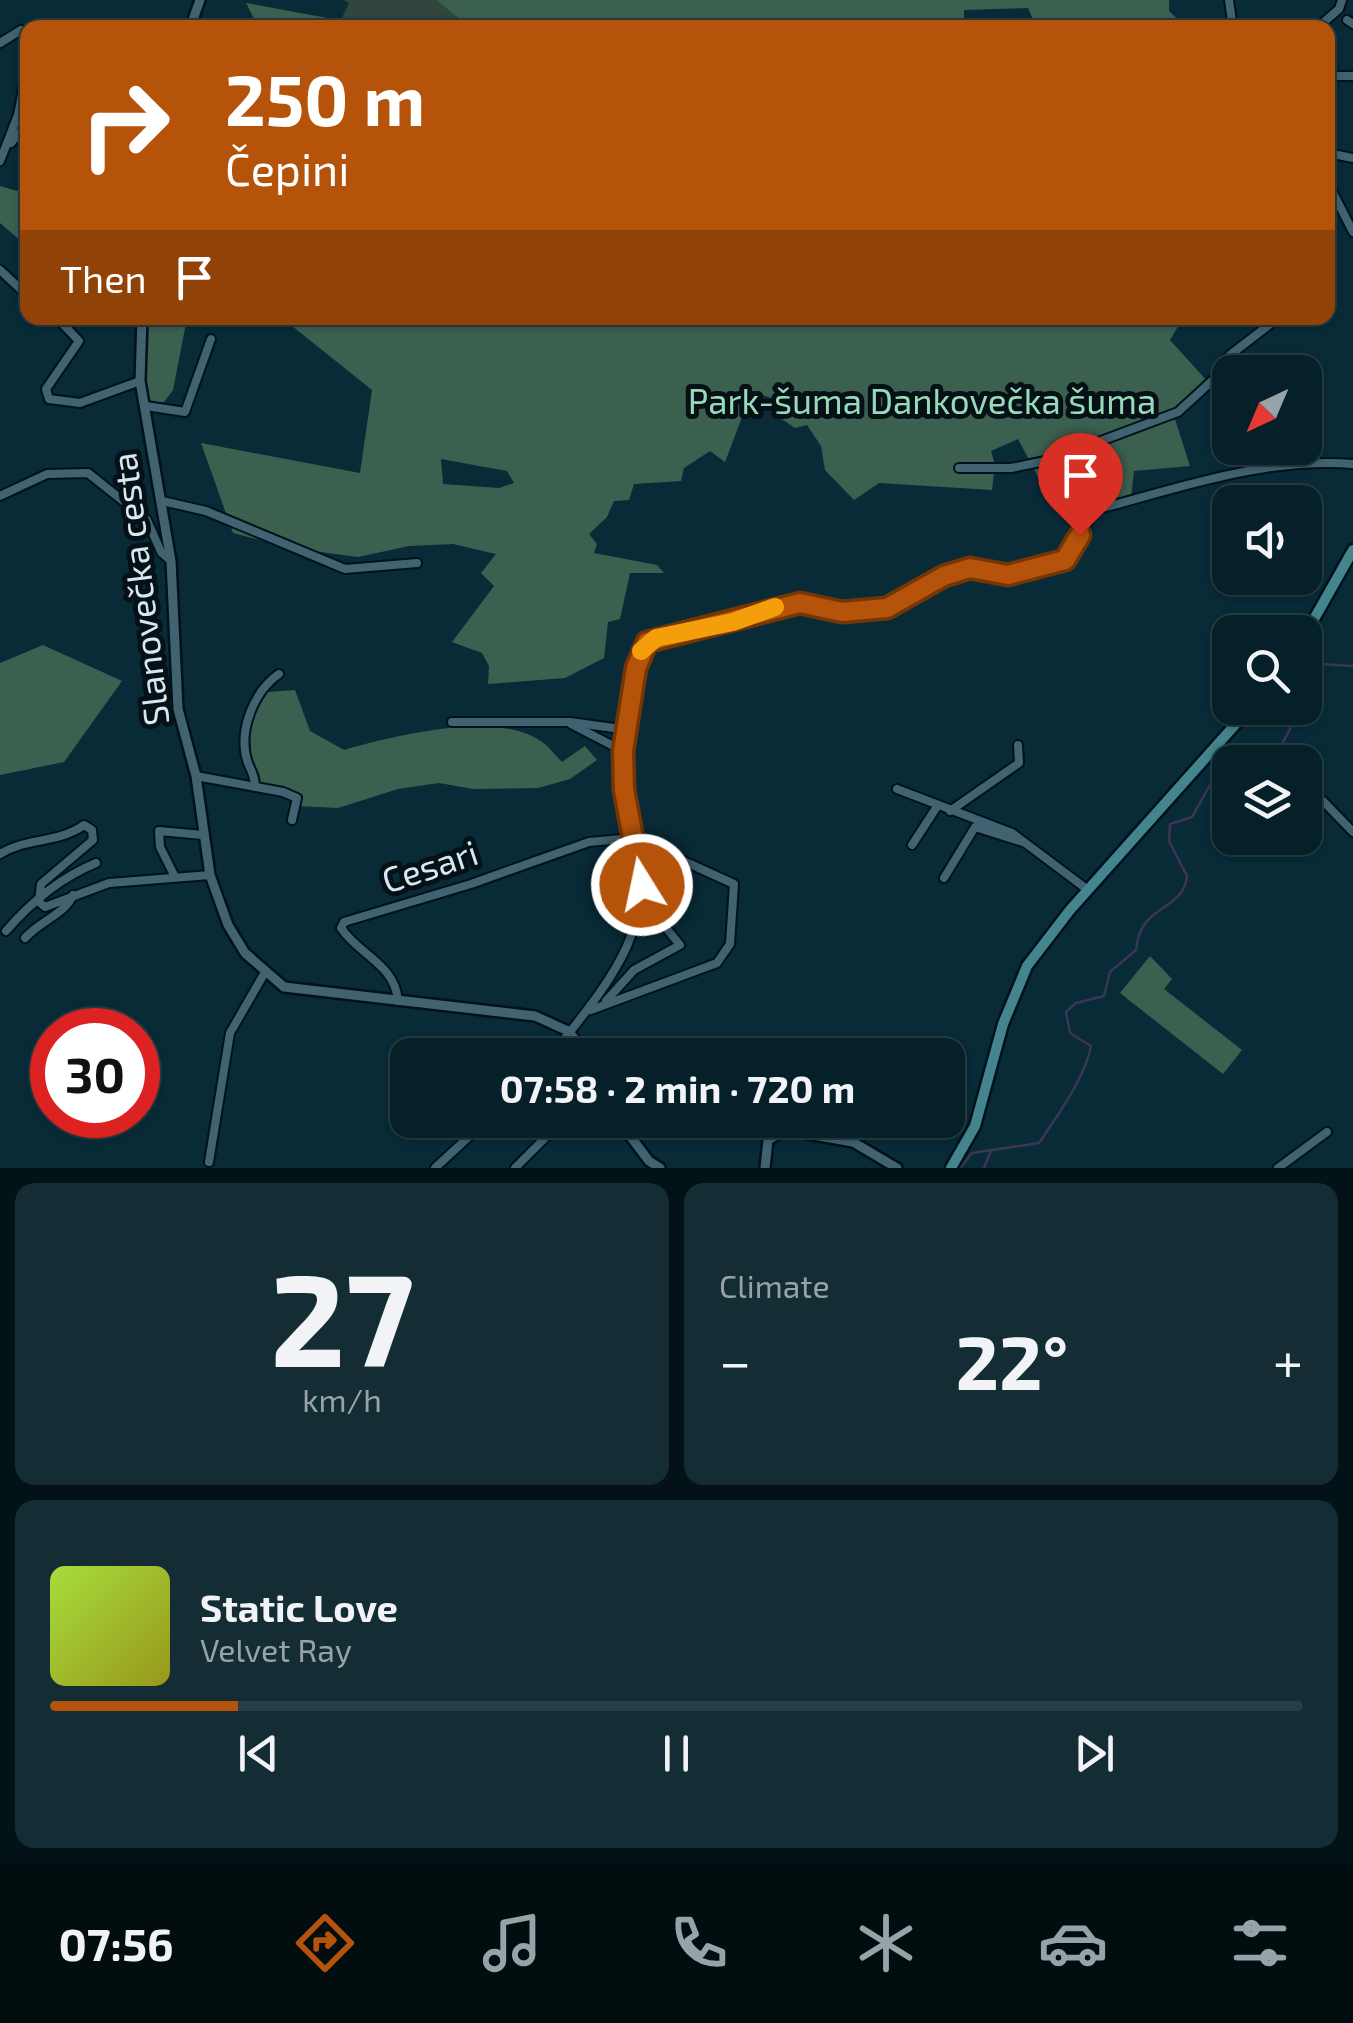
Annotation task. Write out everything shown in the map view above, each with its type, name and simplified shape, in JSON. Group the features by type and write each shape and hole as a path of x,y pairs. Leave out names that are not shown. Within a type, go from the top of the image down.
{"main road":[{"path":"1316,615 1353,550"},
{"path":"951,1168 979,1115 1003,1024 1027,966 1088,890 1212,768"}],"street":[{"path":"1326,20 1339,10 1342,0"},
{"path":"0,161 20,105"},
{"path":"4,150 20,131"},
{"path":"1335,201 1353,232"},
{"path":"0,270 20,289"},
{"path":"64,325 79,341 46,388 49,399 59,404 80,403 140,381"},
{"name":"Slanovečka cesta","path":"142,325 140,381 172,561 176,688 196,776 202,835 210,875 228,925 264,974"},
{"path":"958,468 1011,468 1050,460 1178,412 1214,379 1230,355 1269,325"},
{"path":"146,406 184,412 211,339"},
{"path":"564,1038 588,1011 628,945 646,862 633,838 624,790 623,751 629,734 636,668 647,642 800,603 842,612 887,608 944,576 970,568 1008,575 1065,560 1095,510 1167,488 1262,469 1296,463 1353,464"},
{"path":"0,496 46,474 88,472 147,520 161,552 172,561"},
{"path":"162,501 206,511 345,569 417,563"},
{"path":"255,787 247,761 251,710 261,686 279,674"},
{"path":"452,722 567,722 602,725 629,734"},
{"path":"567,722 623,751"},
{"path":"950,811 1020,762 1018,746"},
{"path":"196,776 297,798 292,820"},
{"path":"897,789 1012,833 1088,890"},
{"path":"1322,800 1350,829"},
{"path":"912,845 938,805"},
{"path":"1350,829 1353,816"},
{"path":"0,854 19,844 60,840 84,825 92,830 94,840 50,872 39,888 39,898 45,907 109,883 210,875"},
{"path":"944,878 974,828 1023,842"},
{"path":"175,877 160,847 159,831 202,835"},
{"path":"588,1011 699,972 716,963 730,944 734,884 633,838"},
{"name":"Cesari","path":"398,1000 389,972 348,938 340,928 344,922 471,884 589,842 633,838"},
{"path":"6,931 39,898 96,863"},
{"path":"25,938 45,918 70,904 74,895"},
{"path":"603,1005 634,970 680,945 639,895"},
{"path":"209,1162 230,1033 264,974 284,987 535,1016 568,1031 574,1038"},
{"path":"764,1168 768,1140 785,1130 853,1142 897,1168"},
{"path":"1278,1168 1327,1132"},
{"path":"434,1168 468,1138"},
{"path":"515,1168 545,1138"},
{"path":"629,1138 646,1165 660,1168"}],"green space":[{"path":"343,0 436,0 462,20 341,20 349,3"},
{"path":"436,0 1169,0 1169,11 1179,20 1033,20 1028,8 964,10 964,20 461,20"},
{"path":"246,3 339,20 254,20"},
{"path":"0,186 17,191 20,187 20,240 0,223"},
{"path":"146,325 186,325 173,390 164,402 150,402 143,367"},
{"name":"Park-šuma Dankovečka šuma","path":"291,325 1179,325 1170,340 1208,382 1173,413 1190,466 1134,471 1131,498 1094,507 1082,490 1044,488 1018,439 991,451 995,465 992,490 879,483 854,500 825,470 821,446 807,425 795,428 777,416 776,400 752,391 725,462 710,451 684,468 681,481 634,484 629,500 614,501 607,517 589,534 597,544 594,553 657,565 664,573 630,573 620,619 608,622 604,658 565,678 488,684 489,666 482,653 452,642 494,586 481,573 496,554 453,544 409,546 358,557 290,548 233,533 201,443 360,473 372,390","holes":["441,459 507,471 514,483 499,488 443,484"]},
{"path":"43,645 122,681 64,762 0,775 0,663"},
{"path":"295,690 310,731 344,750 443,729 497,727 539,740 562,762 585,746 597,760 570,779 538,788 473,789 439,783 398,789 338,808 296,806 301,797 286,789 260,785 251,760 250,735 254,709 268,692"},
{"path":"1150,956 1172,979 1164,989 1242,1050 1223,1074 1120,993"}],"waterway":[{"path":"1322,664 1353,666"},
{"path":"1282,745 1292,725"},
{"path":"960,1168 972,1153 1039,1143 1062,1109 1083,1071 1091,1046 1070,1033 1066,1012 1076,1003 1104,996 1110,972 1136,950 1145,923 1184,888 1187,876 1169,841 1170,824 1192,817 1212,781"},
{"path":"984,1168 991,1151"}],"slow traffic":[{"path":"641,651 656,638 733,622 775,607"}],"route":[{"path":"642,885 646,862 633,838 624,790 623,751 629,734 639,654 647,642 800,603 842,612 887,608 944,576 970,568 1008,575 1065,560 1080,535"}]}
